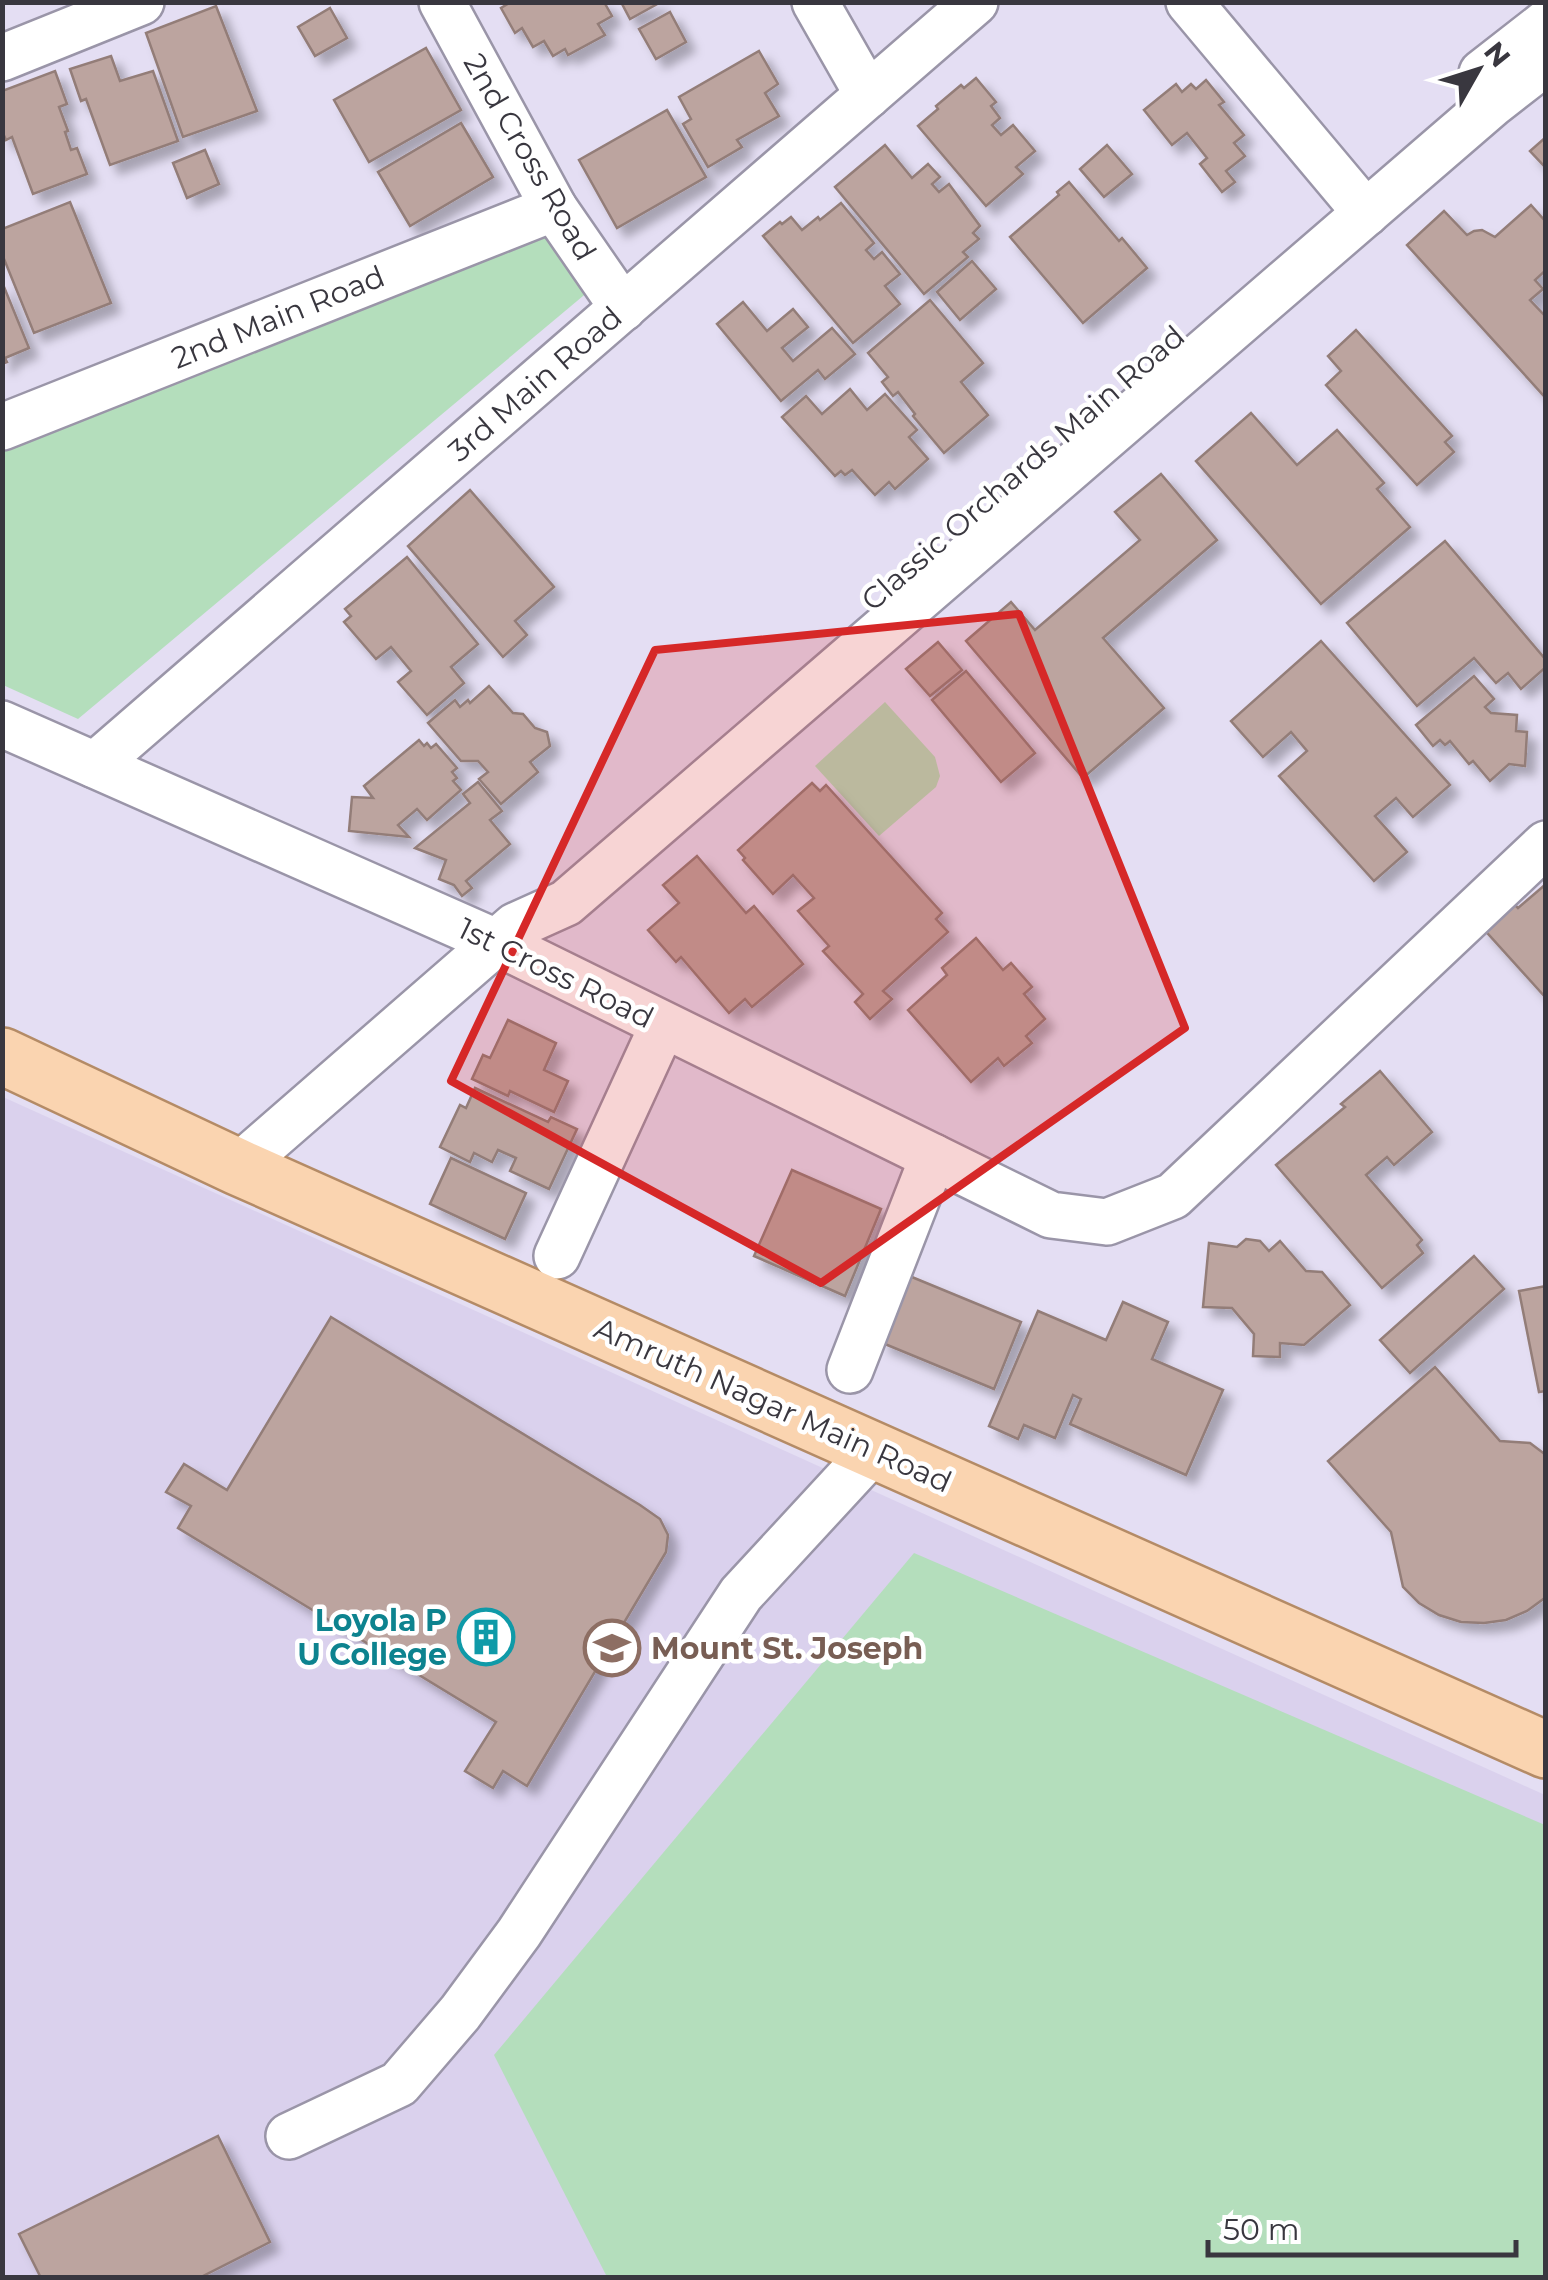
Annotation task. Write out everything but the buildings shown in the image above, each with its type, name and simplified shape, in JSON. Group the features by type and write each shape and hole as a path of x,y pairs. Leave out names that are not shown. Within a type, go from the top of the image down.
{"main road":[{"name":"Amruth Nagar Main Road","path":"2,1056 238,1167 1546,1750"}],"street":[{"path":"2,58 141,2"},
{"name":"2nd Cross Road","path":"442,2 554,208 622,308"},
{"path":"815,2 868,95"},
{"name":"3rd Main Road","path":"96,766 975,2"},
{"path":"1189,2 1356,201"},
{"name":"Classic Orchards Main Road","path":"1356,201 1472,80 1546,24"},
{"name":"Classic Orchards Main Road","path":"238,1167 506,934 543,883 1356,201 1546,62"},
{"name":"2nd Main Road","path":"2,427 554,208"},
{"name":"1st Cross Road","path":"2,724 506,934 662,1025 1051,1215 1107,1222 1172,1196 1546,844"},
{"path":"557,1256 662,1025"},
{"path":"850,1370 933,1156"},
{"path":"289,2136 399,2084 460,2013 520,1933 741,1594 874,1450"}],"highlighted area":[{"path":"1019,614 1185,1028 821,1283 451,1081 655,650"}],"shaded area":[{"name":"Mount St. Joseph","path":"3,1097 1545,1795 1545,2277 3,2278"}],"green space":[{"path":"553,234 589,291 78,719 3,685 3,452"},
{"path":"885,702 935,757 940,776 936,787 879,836 815,766"},
{"path":"914,1553 1545,1825 1545,2277 607,2277 494,2055"}],"place":[{"name":"Loyola P U College","path":"486,1637"},
{"name":"Mount St. Joseph","path":"612,1648"}]}
